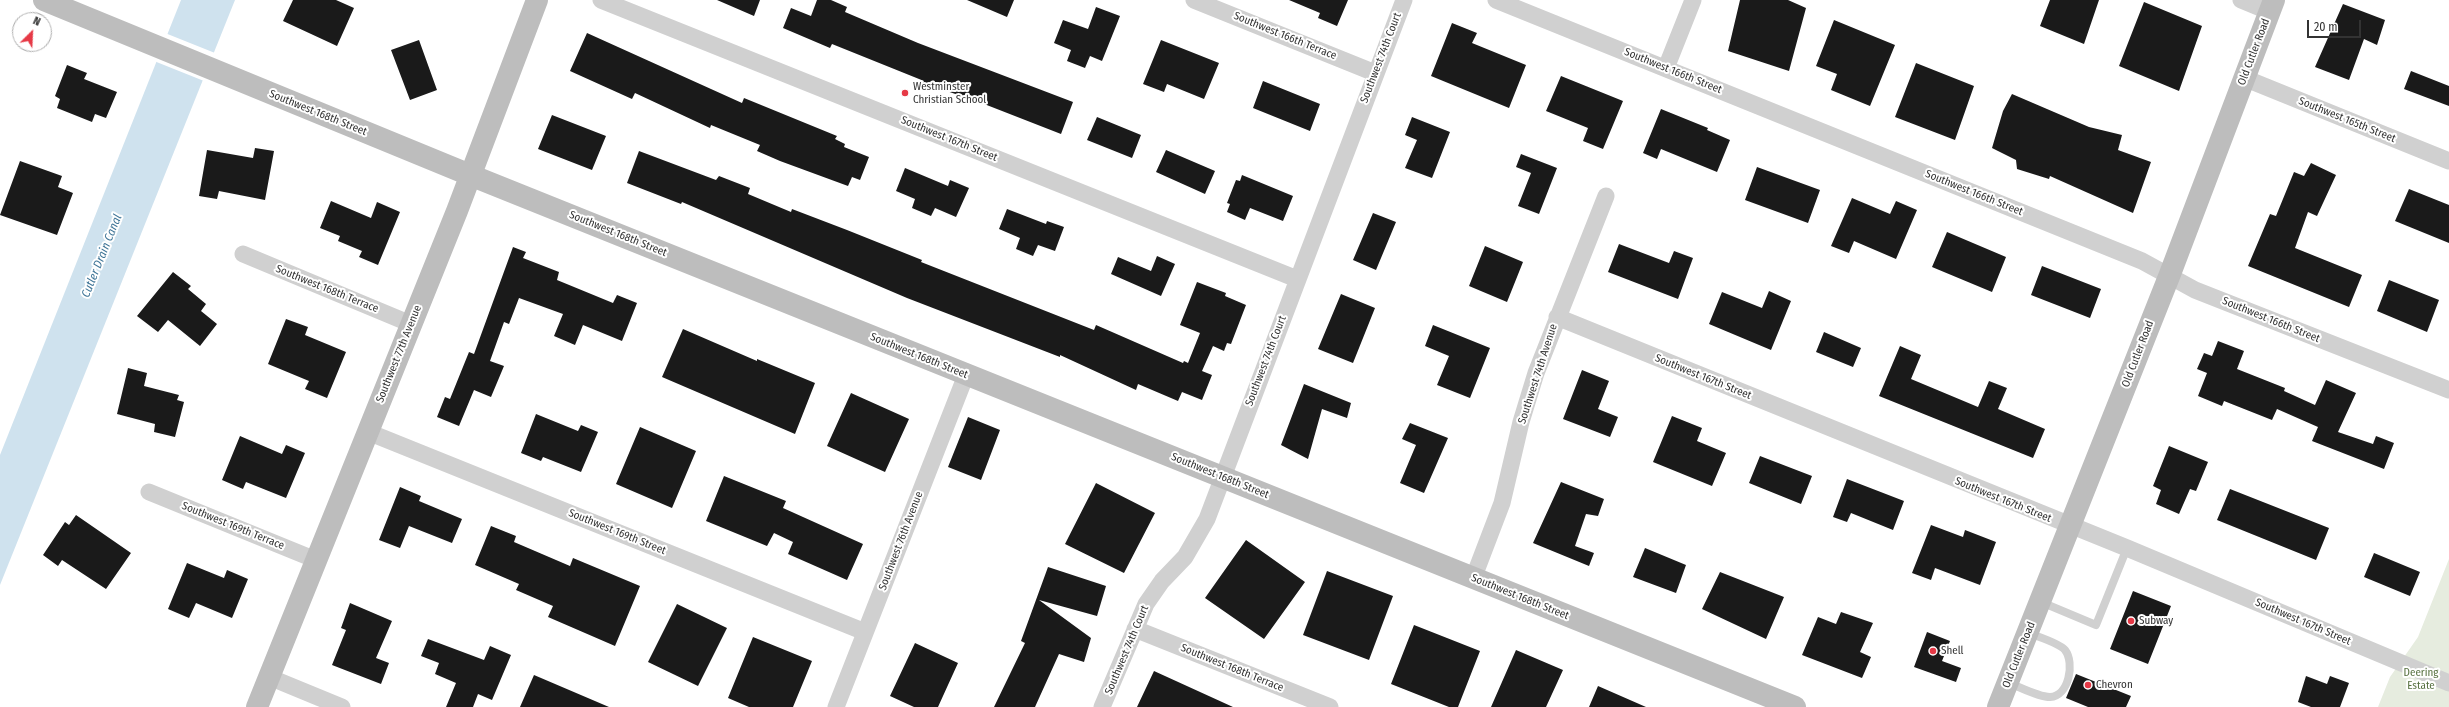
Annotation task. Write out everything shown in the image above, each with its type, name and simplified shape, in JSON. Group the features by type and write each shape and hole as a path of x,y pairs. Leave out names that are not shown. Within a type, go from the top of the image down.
{"street":[{"name":"Southwest 168th Street","path":"44,0 470,175 1795,707"},
{"name":"Southwest 77th Avenue","path":"257,707 470,175 537,0"},
{"name":"Southwest 167th Street","path":"601,0 1297,278"},
{"name":"Southwest 166th Terrace","path":"1194,0 1375,72"},
{"name":"Southwest 74th Court","path":"1102,707 1134,629 1152,593 1193,546 1207,518 1375,72 1404,0"},
{"name":"Southwest 166th Street","path":"1496,0 2142,261 2170,274 2195,290 2449,390"},
{"path":"1666,68 1693,0"},
{"path":"2241,0 2272,6"},
{"name":"Old Cutler Road","path":"1998,707 2170,274 2272,6"},
{"name":"Southwest 165th Street","path":"2244,78 2449,161"},
{"name":"Southwest 74th Avenue","path":"1473,579 1502,502 1528,397 1557,317 1606,196"},
{"name":"Southwest 168th Terrace","path":"243,254 410,324"},
{"name":"Southwest 167th Street","path":"1557,317 2127,548 2449,683"},
{"name":"Southwest 76th Avenue","path":"836,707 966,375"},
{"name":"Southwest 169th Street","path":"368,432 865,632"},
{"name":"Southwest 169th Terrace","path":"149,492 316,560"},
{"name":"Southwest 168th Terrace","path":"1134,629 1330,707"},
{"path":"268,677 342,707"}],"lane":[{"path":"2040,602 2096,625 2127,548"},
{"path":"2008,683 2048,697 2057,696 2063,690 2071,667 2070,657 2064,648 2028,633"}],"green space":[{"name":"Deering Estate","path":"2449,559 2449,707 2378,707 2390,677 2418,637"}],"water":[{"name":"Cutler Drain Canal","path":"181,0 235,0 0,585 0,455"}],"pier":[{"path":"165,33 215,53 204,81 154,61"}],"building":[{"path":"293,0 336,0 354,8 337,46 283,21"},
{"path":"717,0 760,0 754,16"},
{"path":"817,0 831,0 847,7 845,12 918,43 1073,102 1061,134 979,102 923,83 924,81 832,44 830,48 783,28 791,8 811,16"},
{"path":"967,0 1014,0 1007,17"},
{"path":"1289,0 1348,0 1337,26 1318,18 1320,13"},
{"path":"1740,0 1788,0 1806,8 1789,71 1728,51"},
{"path":"2050,0 2099,0 2084,44 2040,26"},
{"path":"2144,2 2202,26 2179,91 2119,66"},
{"path":"2343,4 2385,20 2377,45 2364,39 2349,80 2315,67"},
{"path":"1096,7 1120,16 1102,61 1090,56 1085,68 1067,61 1071,50 1054,43 1063,20 1088,29"},
{"path":"1834,20 1895,45 1870,106 1831,90 1837,74 1816,66"},
{"path":"1452,23 1477,33 1472,43 1526,65 1509,108 1431,76"},
{"path":"587,33 742,103 744,98 837,136 835,139 845,144 844,147 869,157 860,180 852,177 848,186 780,161 757,151 760,145 711,125 710,128 635,93 632,99 570,71"},
{"path":"419,40 437,90 410,100 391,50"},
{"path":"1161,40 1219,63 1204,99 1167,84 1164,92 1143,84"},
{"path":"1916,63 1974,86 1955,140 1895,117"},
{"path":"67,65 87,73 84,79 117,92 106,118 95,114 92,122 57,108 60,99 55,96"},
{"path":"2411,71 2449,86 2449,106 2404,89"},
{"path":"1561,76 1623,101 1603,149 1583,141 1588,128 1546,111"},
{"path":"1263,81 1320,104 1310,131 1253,108"},
{"path":"2012,94 2089,127 2122,135 2118,150 2151,162 2133,213 2050,176 2049,179 2017,169 2016,160 1992,148 2003,111"},
{"path":"1661,109 1708,128 1707,130 1730,140 1717,172 1661,149 1657,159 1643,153"},
{"path":"552,115 606,136 592,170 538,149"},
{"path":"1097,117 1141,135 1132,158 1087,140"},
{"path":"1412,117 1450,132 1432,178 1405,168 1417,140 1405,135"},
{"path":"255,148 274,151 265,200 219,191 217,199 199,196 207,150 253,158"},
{"path":"1166,150 1215,171 1205,194 1156,172"},
{"path":"639,151 716,180 719,176 750,188 748,194 791,212 792,209 847,230 922,260 921,262 1094,330 1096,325 1183,363 1184,361 1188,363 1200,333 1180,325 1197,282 1226,293 1225,296 1246,305 1231,344 1227,343 1224,351 1213,346 1202,371 1212,375 1202,400 1182,392 1178,401 1138,384 1136,390 1060,355 1060,357 907,298 682,202 681,204 627,183"},
{"path":"1521,154 1557,168 1539,214 1518,206 1531,173 1516,167"},
{"path":"20,161 62,176 58,187 73,193 57,235 0,215"},
{"path":"2311,163 2336,175 2317,216 2308,212 2295,248 2362,275 2349,307 2248,266 2270,214 2276,216 2294,172 2304,176"},
{"path":"1757,167 1820,190 1808,223 1745,200"},
{"path":"905,168 948,186 950,180 969,188 956,217 935,208 931,216 912,208 915,199 896,191"},
{"path":"1242,175 1293,196 1283,221 1250,208 1245,220 1227,212 1230,204 1227,203 1236,180 1240,181"},
{"path":"2409,189 2449,205 2449,243 2395,221"},
{"path":"1852,198 1890,214 1896,201 1917,210 1896,259 1854,241 1849,253 1831,246"},
{"path":"331,201 371,218 377,202 400,212 378,265 359,257 362,251 338,241 340,236 320,228"},
{"path":"1007,209 1046,224 1047,221 1064,227 1055,251 1038,245 1033,256 1016,249 1020,238 999,229"},
{"path":"1373,213 1396,222 1376,270 1353,260"},
{"path":"1947,232 2006,257 1992,292 1932,267"},
{"path":"1619,244 1669,263 1674,251 1693,258 1678,299 1608,272"},
{"path":"1485,246 1523,262 1507,302 1469,286"},
{"path":"513,247 526,252 523,258 559,272 557,280 613,303 617,295 637,303 622,341 583,325 575,345 554,336 563,314 519,298 509,324 504,322 490,361 504,366 491,397 474,390 459,426 437,417 445,397 450,399 469,352 474,354"},
{"path":"1157,256 1175,264 1161,296 1111,274 1118,257 1151,271"},
{"path":"2042,266 2101,289 2090,318 2031,295"},
{"path":"173,272 191,286 188,289 206,304 201,311 217,324 200,346 168,320 158,332 137,316"},
{"path":"2389,280 2439,300 2427,332 2377,311"},
{"path":"1769,291 1791,301 1771,350 1709,324 1722,292 1762,308"},
{"path":"1341,294 1375,308 1353,363 1318,349"},
{"path":"286,319 308,327 305,335 346,352 327,398 305,389 309,381 268,364"},
{"path":"1433,325 1490,348 1470,398 1437,385 1449,356 1425,346"},
{"path":"683,329 757,361 757,359 815,383 795,434 662,377"},
{"path":"1824,332 1861,348 1853,367 1816,352"},
{"path":"2218,341 2244,351 2237,369 2285,388 2284,391 2315,405 2326,380 2356,393 2338,432 2373,444 2376,436 2394,443 2384,469 2312,441 2318,427 2277,409 2272,420 2224,401 2222,406 2198,396 2207,373 2197,369 2204,353 2212,356"},
{"path":"1900,346 1921,355 1911,379 1978,407 1989,381 2007,388 1998,409 2045,429 2033,458 1879,396"},
{"path":"128,368 147,373 144,386 179,395 177,400 184,402 175,437 154,432 155,424 117,414"},
{"path":"1582,370 1609,381 1598,409 1618,417 1610,437 1563,419"},
{"path":"1304,384 1351,403 1347,418 1322,409 1308,459 1281,445"},
{"path":"851,393 909,419 885,472 827,446"},
{"path":"536,414 578,431 581,425 598,432 581,472 543,457 541,461 521,453"},
{"path":"1672,416 1702,428 1697,441 1726,453 1712,486 1653,462"},
{"path":"968,417 1000,430 981,480 948,467"},
{"path":"1410,423 1448,438 1424,493 1400,483 1416,445 1402,439"},
{"path":"640,427 696,451 672,508 616,484"},
{"path":"240,436 282,454 286,445 305,453 286,498 246,482 243,489 222,480"},
{"path":"2169,446 2208,462 2196,491 2190,489 2179,514 2156,504 2161,490 2153,486"},
{"path":"1760,456 1812,476 1801,504 1749,483"},
{"path":"724,476 786,501 783,508 863,544 847,580 788,554 793,542 774,533 767,546 706,521"},
{"path":"1847,479 1904,501 1893,530 1851,513 1847,522 1833,517"},
{"path":"1561,482 1604,499 1598,516 1586,514 1575,546 1594,553 1589,566 1533,543"},
{"path":"1096,483 1155,513 1124,573 1065,544"},
{"path":"400,487 421,496 419,501 462,519 452,543 409,526 400,548 379,540"},
{"path":"2230,489 2329,528 2316,560 2217,520"},
{"path":"76,515 131,553 106,589 62,560 58,566 43,555 65,522 69,525"},
{"path":"1931,525 1963,537 1965,530 1996,542 1980,585 1935,568 1931,580 1912,573"},
{"path":"491,526 516,536 514,542 570,566 573,558 640,586 615,646 548,617 553,606 516,590 519,584 475,565"},
{"path":"1246,540 1305,582 1264,639 1205,598"},
{"path":"1645,548 1686,565 1676,593 1633,577"},
{"path":"2374,553 2420,572 2410,596 2364,577"},
{"path":"187,563 224,578 227,570 248,579 232,618 196,603 189,618 168,609"},
{"path":"1048,567 1106,586 1097,616 1039,600 1091,638 1084,662 1059,654 1035,707 994,707 1025,643 1021,641"},
{"path":"1327,571 1393,596 1369,660 1303,635"},
{"path":"1720,572 1784,597 1766,639 1702,609"},
{"path":"2133,591 2171,606 2148,664 2110,649"},
{"path":"350,603 392,621 376,658 389,663 381,684 332,665 346,630 341,628"},
{"path":"677,604 727,628 698,686 648,662"},
{"path":"1841,612 1873,623 1860,652 1871,657 1862,678 1802,655 1818,617 1836,624"},
{"path":"1414,625 1480,651 1458,707 1449,707 1391,684"},
{"name":"Shell","path":"1927,632 1950,641 1942,661 1961,668 1956,682 1914,667"},
{"path":"753,637 812,661 793,707 749,707 728,698"},
{"path":"428,639 484,660 490,646 511,655 492,700 478,694 473,707 446,707 456,683 435,674 439,663 421,656"},
{"path":"915,643 958,663 938,707 914,707 890,696"},
{"path":"1516,650 1563,670 1546,707 1491,707"},
{"path":"1154,671 1233,707 1137,707"},
{"name":"Chevron","path":"2076,674 2131,696 2126,707 2088,707 2066,698"},
{"path":"534,675 609,707 520,707"},
{"path":"2306,676 2327,684 2330,676 2349,683 2340,707 2311,707 2298,702"},
{"path":"1598,686 1646,707 1589,707"}],"place":[{"name":"Westminster Christian School","path":"905,93"},
{"name":"Subway","path":"2131,621"},
{"name":"Shell","path":"1933,651"},
{"name":"Chevron","path":"2088,685"}]}
